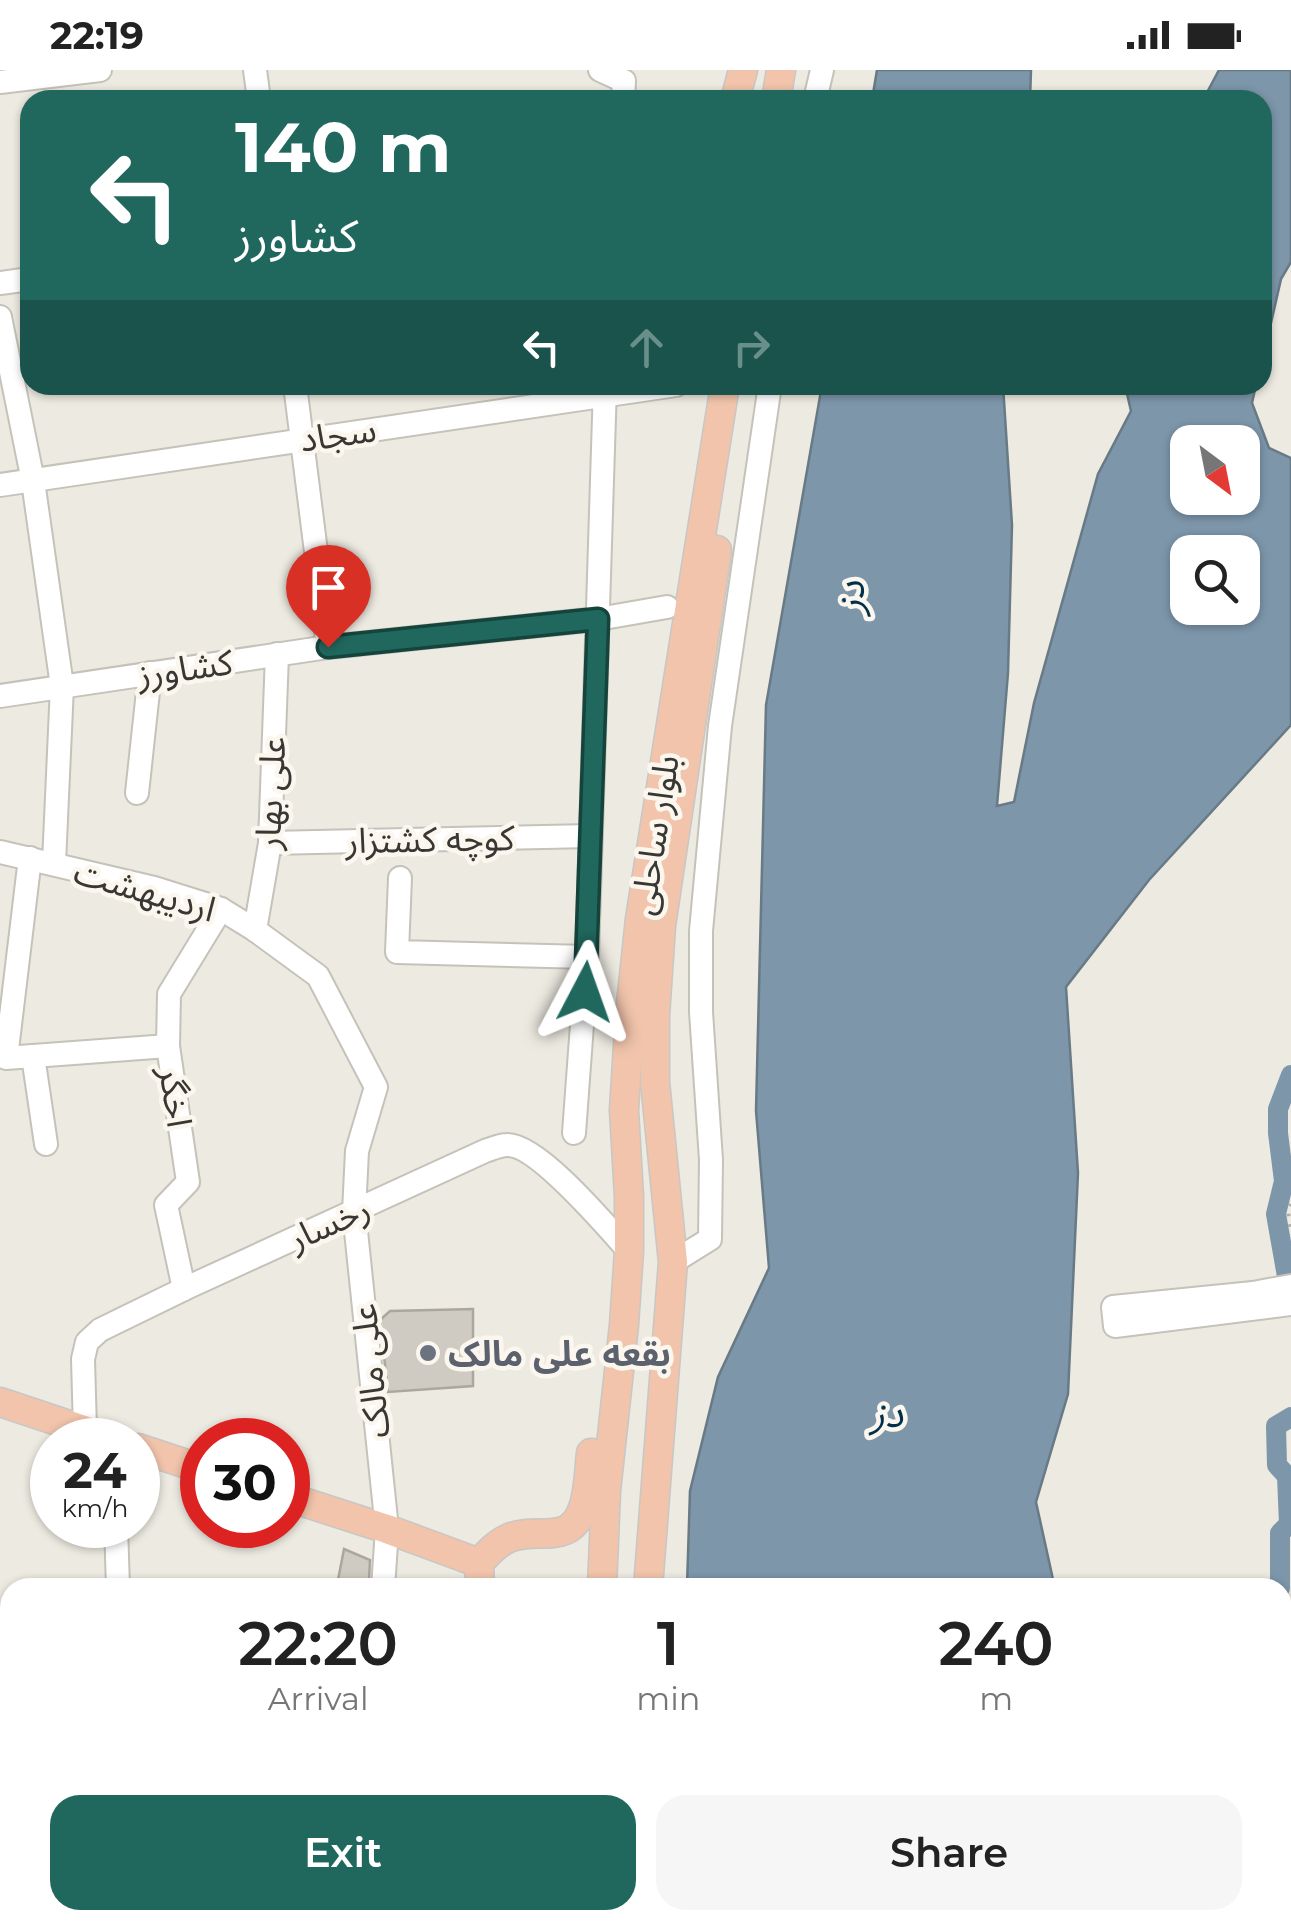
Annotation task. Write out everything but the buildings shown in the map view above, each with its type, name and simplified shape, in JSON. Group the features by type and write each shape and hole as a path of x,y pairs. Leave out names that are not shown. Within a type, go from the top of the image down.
{"main road":[{"name":"بلوار ساحلی","path":"602,1577 606,1491 629,1251 624,1110 640,919 723,395"},
{"name":"بلوار ساحلی","path":"649,1577 673,1262 655,1082 661,926 738,395"},
{"path":"624,1110 633,1100 640,1099 658,1107"},
{"path":"310,1503 387,1529 480,1575 493,1547 512,1536 566,1532 582,1510 604,1334 629,1251"},
{"path":"0,1402 49,1418"},
{"path":"606,1491 610,1500 626,1510 645,1506 656,1490"},
{"path":"602,1577 611,1554 626,1548 641,1552 649,1577"}],"street":[{"path":"0,82 100,70"},
{"path":"600,70 624,81 623,90"},
{"path":"0,318 32,481 62,686 42,860 6,1058 168,1046"},
{"path":"296,395 328,647"},
{"name":"سجاد","path":"0,486 575,395"},
{"path":"574,1133 588,957 605,395"},
{"path":"673,1262 710,1240 711,1160 701,1012 701,931 720,726 769,395"},
{"name":"کشاورز","path":"0,696 328,647 598,619 667,608"},
{"name":"علی بهار","path":"255,930 270,843 277,654"},
{"path":"137,794 150,673"},
{"name":"کوچه کشتزار","path":"270,843 591,836"},
{"name":"اردیبهشت","path":"0,852 154,888 221,909 318,976 376,1087 357,1151 354,1212"},
{"path":"400,878 397,952 588,957"},
{"name":"اخگر","path":"184,1289 166,1205 188,1182 168,1046 170,994 221,909"},
{"path":"33,1056 46,1144"},
{"name":"رخسار","path":"84,1418 82,1358 87,1342 100,1330 484,1151 508,1144 527,1150 554,1172 629,1251"},
{"name":"علی مالک","path":"354,1212 387,1529 384,1578"},
{"path":"1291,1286 1191,1308 1291,1304"},
{"path":"117,1548 118,1578"}],"path":[{"path":"1291,1204 1291,1235"}],"water":[{"path":"877,70 1031,70 1030,90 874,90"},
{"path":"1219,70 1291,70 1291,262 1281,279 1272,318 1272,90 1208,90"},
{"name":"دز","path":"820,395 1004,395 1012,525 1008,673 997,806 1014,802 1034,703 1098,474 1131,411 1127,395 1254,395 1252,403 1269,448 1291,458 1291,725 1149,880 1066,987 1078,1173 1068,1394 1036,1502 1053,1578 687,1578 690,1491 718,1377 769,1268 756,1111 766,705"}],"waterway":[{"path":"1291,1075 1278,1109 1284,1181 1276,1214 1291,1299"},
{"path":"1280,1578 1280,1533 1289,1524 1287,1476 1277,1465 1276,1426 1291,1417"}],"place":[{"name":"بقعه علی مالک","path":"428,1353"}],"route":[{"path":"328,647 598,619 585,992"}]}
